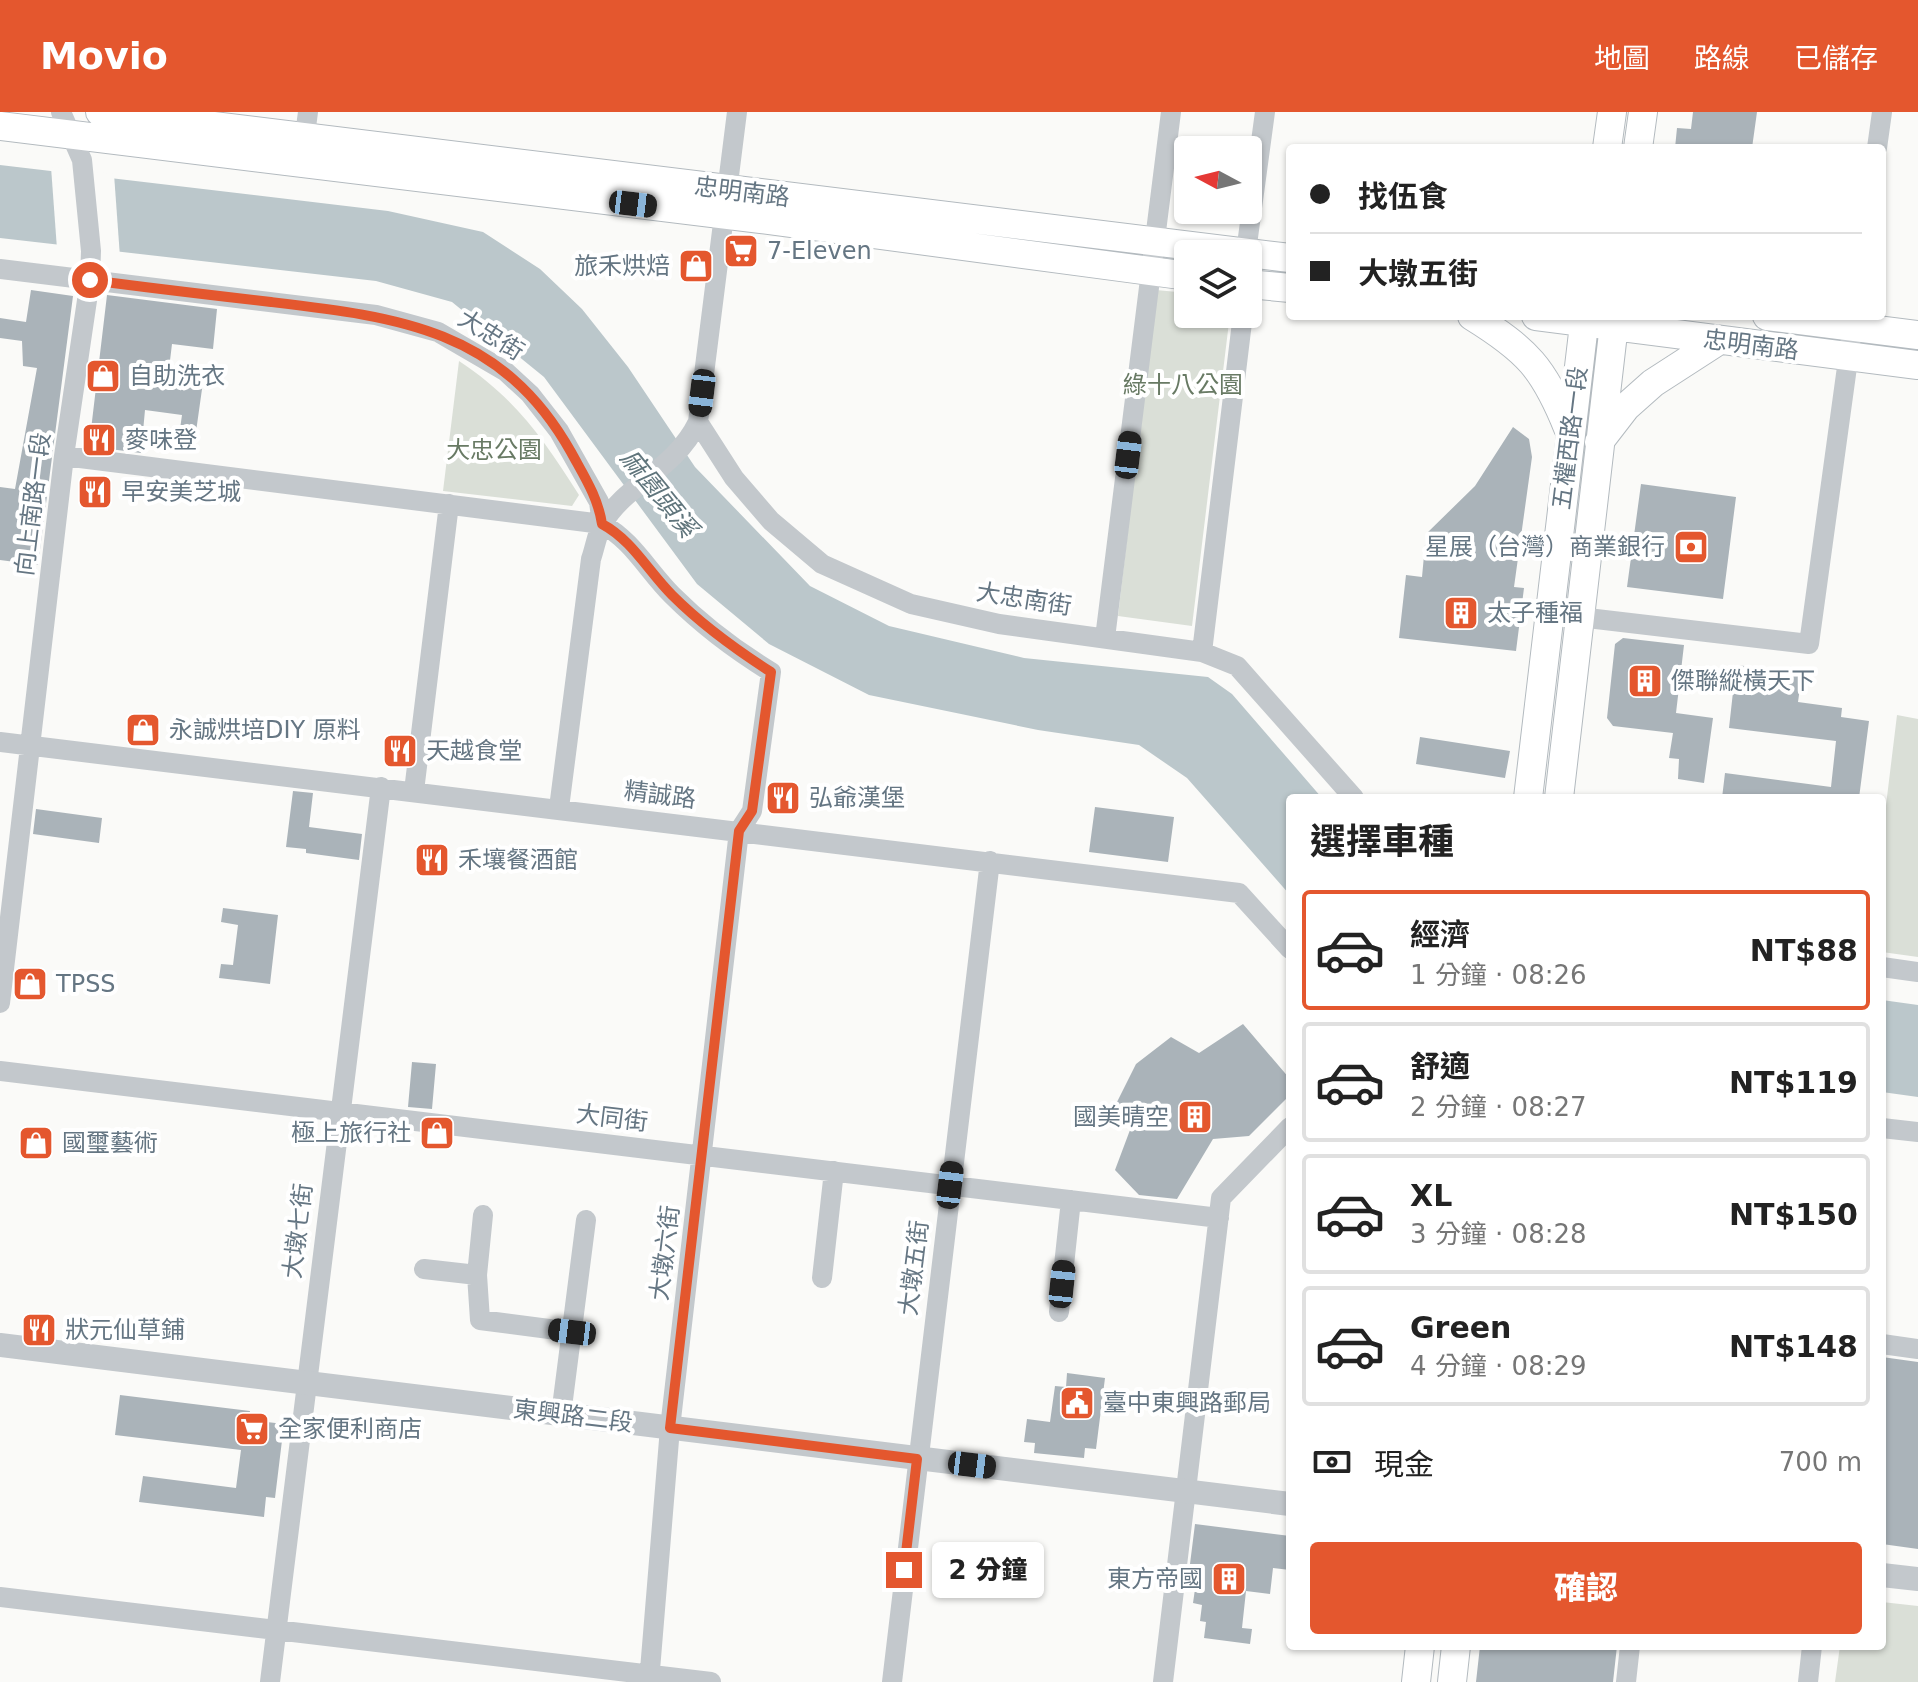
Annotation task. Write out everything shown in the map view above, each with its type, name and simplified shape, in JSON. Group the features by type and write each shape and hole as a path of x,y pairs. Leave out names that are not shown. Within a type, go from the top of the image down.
{"main road":[{"name":"忠明南路","path":"100,112 305,137 1174,274"},
{"path":"1608,144 1612,112"},
{"path":"1639,144 1643,112"},
{"name":"忠明南路","path":"0,126 72,135 305,137"},
{"name":"忠明南路","path":"726,203 1174,245"},
{"name":"忠明南路","path":"1262,254 1286,257"},
{"path":"1262,285 1286,288"},
{"path":"1478,320 1531,358 1551,385 1570,432"},
{"name":"五權西路一段","path":"1528,794 1585,320"},
{"name":"忠明南路","path":"1825,320 1854,322 1918,335"},
{"name":"忠明南路","path":"1614,321 1718,341 1918,365"},
{"name":"五權西路一段","path":"1559,794 1614,321"},
{"path":"1599,442 1626,407 1653,383 1718,341"},
{"path":"1416,1682 1420,1650"},
{"path":"1452,1682 1456,1650"}],"street":[{"path":"559,808 591,559 602,524 618,506 686,447 698,422 737,112"},
{"path":"1105,638 1171,112"},
{"path":"1248,240 1265,112"},
{"path":"1878,144 1882,112"},
{"name":"向上南路一段","path":"0,1003 64,456 90,280 91,251 72,135"},
{"name":"大忠街","path":"0,269 362,312 438,332 505,371 530,394 559,431 599,502 602,524"},
{"path":"1579,617 1809,644 1854,322"},
{"path":"1202,652 1241,328"},
{"name":"大忠南街","path":"698,422 734,478 771,521 822,564 911,604 999,624 1202,652 1237,666 1350,794"},
{"path":"64,456 602,524"},
{"path":"414,791 449,504"},
{"name":"大墩六街","path":"602,524 619,533 671,594 726,643 771,672 752,811 739,831 670,1428 650,1678"},
{"name":"精誠路","path":"0,742 1239,893 1286,945"},
{"name":"大墩七街","path":"270,1682 381,787"},
{"name":"大墩五街","path":"892,1682 990,861"},
{"path":"1886,968 1918,972"},
{"name":"大同街","path":"0,1071 1219,1218"},
{"path":"1886,1128 1918,1132"},
{"path":"1163,1682 1221,1198 1286,1131"},
{"path":"822,1278 834,1171"},
{"path":"1059,1312 1071,1200"},
{"path":"483,1215 477,1275 480,1320 572,1332"},
{"path":"561,1415 586,1220"},
{"path":"424,1269 477,1275"},
{"name":"東興路二段","path":"0,1345 1286,1504"},
{"path":"1886,1345 1918,1349"},
{"path":"1886,1575 1918,1579"},
{"path":"0,1597 650,1678 711,1682"},
{"path":"1626,1682 1630,1650"},
{"path":"1808,1682 1812,1650"}],"green space":[{"name":"綠十八公園","path":"1156,290 1174,292 1174,328 1228,328 1192,626 1118,616"},
{"name":"大忠公園","path":"459,361 512,405 540,437 579,495 572,506 443,491"},
{"path":"1897,715 1918,719 1918,957 1886,953 1886,805"},
{"path":"1886,1602 1918,1606 1918,1682 1835,1682 1839,1650 1886,1650"}],"water":[{"name":"麻園頭溪","path":"0,165 388,211 483,232 540,269 582,309 628,367 695,467 810,586 889,626 1024,658 1208,677 1232,694 1319,794 1286,794 1286,890 1187,778 1139,745 1038,730 869,695 769,644 697,584 544,377 452,302 376,281 0,238"},
{"path":"1886,1001 1918,1005 1918,1097 1886,1093"}],"pier":[{"path":"51,167 114,174 120,257 57,249"}],"building":[{"path":"1693,112 1757,112 1753,144 1675,144 1677,128 1691,129"},
{"path":"31,290 73,296 38,565 0,560 0,487 15,489 37,368 23,366 22,341 0,338 0,318 26,322"},
{"path":"107,295 217,309 213,349 172,344 168,377 203,382 194,446 178,443 182,415 145,410 141,453 94,447 90,438"},
{"path":"1513,427 1529,439 1532,457 1514,587 1524,588 1516,651 1399,638 1406,575 1422,577 1426,534 1475,486"},
{"path":"1641,484 1736,497 1723,599 1627,587"},
{"name":"傑聯縱橫天下","path":"1623,638 1684,645 1676,713 1713,718 1704,783 1678,779 1679,759 1669,758 1673,733 1613,726 1607,718 1615,644"},
{"path":"1736,665 1802,673 1798,702 1842,708 1841,717 1869,721 1860,794 1722,794 1725,773 1831,787 1836,741 1729,728"},
{"path":"1420,737 1510,751 1505,778 1416,764"},
{"path":"293,791 313,793 309,827 362,834 359,860 306,853 306,849 286,847"},
{"path":"1095,807 1174,817 1168,862 1089,852"},
{"path":"36,809 102,818 99,843 33,834"},
{"path":"223,908 278,915 270,984 219,978 221,964 233,965 238,925 221,922"},
{"name":"國美晴空","path":"1243,1024 1286,1074 1286,1099 1249,1136 1213,1139 1177,1199 1139,1195 1115,1170 1130,1130 1116,1104 1136,1064 1171,1037 1199,1053"},
{"path":"412,1062 436,1064 432,1109 408,1107"},
{"path":"1886,1358 1918,1362 1918,1549 1886,1545"},
{"name":"臺中東興路郵局","path":"1067,1373 1105,1378 1096,1449 1085,1448 1084,1458 1034,1453 1035,1443 1024,1442 1027,1419 1050,1422 1055,1386 1066,1387"},
{"path":"120,1395 250,1411 249,1420 284,1424 275,1498 266,1497 264,1517 139,1502 143,1476 236,1488 241,1450 115,1435"},
{"name":"東方帝國","path":"1195,1524 1286,1535 1286,1570 1273,1568 1270,1594 1246,1591 1242,1628 1252,1629 1250,1644 1204,1638 1206,1622 1200,1621 1202,1605 1193,1603 1195,1589 1187,1588"},
{"path":"1480,1650 1617,1650 1613,1682 1476,1682"}],"place":[{"name":"7-Eleven","path":"741,251"},
{"name":"旅禾烘焙","path":"696,266"},
{"name":"自助洗衣","path":"103,376"},
{"name":"麥味登","path":"99,440"},
{"name":"早安美芝城","path":"95,492"},
{"name":"星展（台灣）商業銀行","path":"1691,547"},
{"name":"太子種福","path":"1461,613"},
{"name":"傑聯縱橫天下","path":"1645,681"},
{"name":"永誠烘培DIY 原料","path":"143,730"},
{"name":"天越食堂","path":"400,751"},
{"name":"弘爺漢堡","path":"783,798"},
{"name":"禾壤餐酒館","path":"432,860"},
{"name":"TPSS","path":"30,984"},
{"name":"國美晴空","path":"1195,1117"},
{"name":"極上旅行社","path":"437,1133"},
{"name":"國璽藝術","path":"36,1143"},
{"name":"狀元仙草鋪","path":"39,1330"},
{"name":"臺中東興路郵局","path":"1077,1403"},
{"name":"全家便利商店","path":"252,1429"},
{"name":"東方帝國","path":"1229,1579"}],"route":[{"path":"90,280 376,315 438,332 473,352 505,371 530,394 559,431 599,502 602,524 619,533 671,594 726,643 771,672 752,811 739,831 670,1428 917,1459 904,1570"}]}
